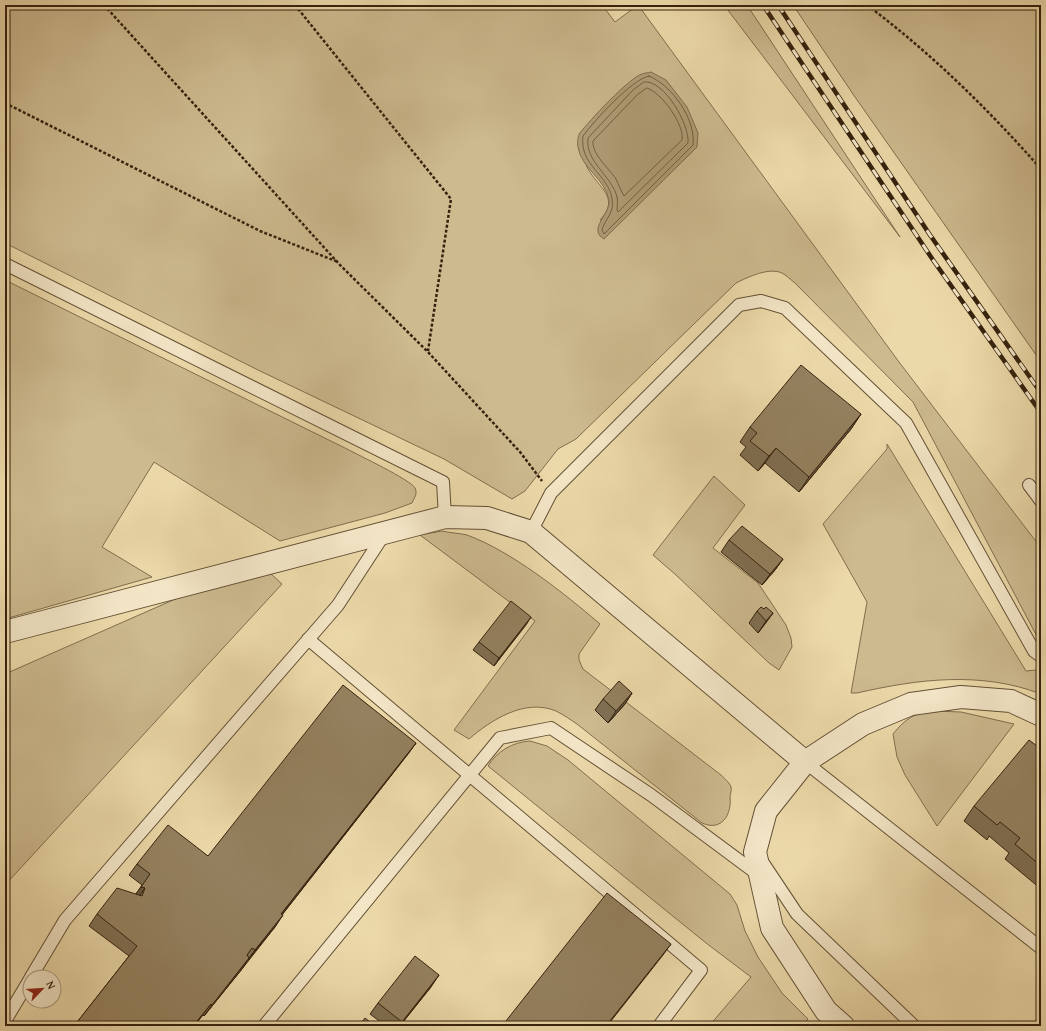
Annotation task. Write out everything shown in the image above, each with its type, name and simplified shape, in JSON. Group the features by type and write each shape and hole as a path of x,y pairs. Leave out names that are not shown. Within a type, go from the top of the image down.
{"street":[{"path":"5,632 445,516 486,518 531,532 805,762"},
{"path":"843,1026 826,1012 772,928 755,852 766,810 805,762 863,724 911,704 961,697 1011,701 1041,715"}],"lane":[{"path":"5,264 443,482 445,516"},
{"path":"531,532 551,493 739,305 761,301 785,308 906,423 1034,651 1041,656"},
{"path":"1029,485 1041,501"},
{"path":"36,969 65,920 338,605 385,533"},
{"path":"308,639 701,970 659,1026"},
{"path":"264,1026 500,738 551,728 651,795 760,877"},
{"path":"805,762 1041,948"},
{"path":"755,852 797,914 914,1026"},
{"path":"5,1021 22,993"}],"path":[{"path":"104,5 338,262 428,352 520,452 551,493"},
{"path":"295,5 451,199 428,352"},
{"path":"867,5 903,32 998,119 1041,169"},
{"path":"5,103 260,232 338,262"}],"shaded area":[{"path":"5,5 602,5 615,22 638,5 899,362 1041,548 1041,644 913,402 795,283 787,276 777,271 765,272 736,283 576,439 558,449 525,491 512,499 444,459 258,370 5,243","holes":["627,84 697,147 648,194 600,220 609,205 608,198 587,167 579,134"]},
{"path":"724,5 747,5 900,237"},
{"path":"793,5 1041,5 1041,362 855,97"},
{"path":"5,280 395,474 415,488 416,494 412,503 385,513 280,541 154,462 102,547 152,577 5,619"},
{"path":"887,444 1026,671 1036,670 1041,674 1041,694 996,682 972,680 926,681 851,693 867,602 823,524 887,449"},
{"path":"714,476 745,505 713,548 758,583 786,625 791,638 792,647 779,670 769,663 653,555"},
{"path":"442,531 467,535 501,551 554,586 600,624 579,654 579,660 583,669 727,781 731,789 730,803 729,810 724,820 715,825 702,823 577,724 556,711 532,707 521,709 498,718 469,739 454,730 535,621 420,535"},
{"path":"270,573 282,584 5,885 5,674 189,593"},
{"path":"934,711 961,712 1014,724 937,826 905,775 897,757 893,734 902,724 915,715"},
{"path":"530,741 547,746 568,760 730,894 737,905 745,931 758,957 782,993 808,1019 802,1026 709,1026 751,977 706,943 488,766 496,756 506,748 518,743"}],"water":[{"path":"651,72 666,80 687,107 698,133 697,147 604,239 599,235 598,231 601,221 607,211 609,200 603,186 588,168 580,154 578,146 579,136 584,127 628,83 642,74"}],"building":[{"path":"801,365 861,414 809,477 776,448 769,456 750,441 757,433 750,427"},
{"path":"742,526 783,559 770,574 729,540"},
{"path":"511,601 531,617 499,658 479,642"},
{"path":"761,607 764,609 766,607 773,613 766,621 757,611"},
{"path":"619,681 632,693 616,711 603,699"},
{"path":"343,685 416,743 281,914 283,915 255,950 252,948 247,955 249,958 212,1005 211,1004 193,1026 74,1026 137,946 97,914 117,888 142,896 145,888 141,887 150,874 137,864 168,825 208,856"},
{"path":"1029,740 1041,749 1041,866 1015,844 1020,838 1000,822 997,825 974,806"},
{"path":"607,893 671,944 606,1026 502,1026"},
{"path":"415,956 439,975 402,1022 378,1003"},
{"path":"365,1018 375,1026 359,1026"}],"railway":[{"path":"763,5 933,260 1041,413"},
{"path":"778,5 930,235 1041,393"}]}
